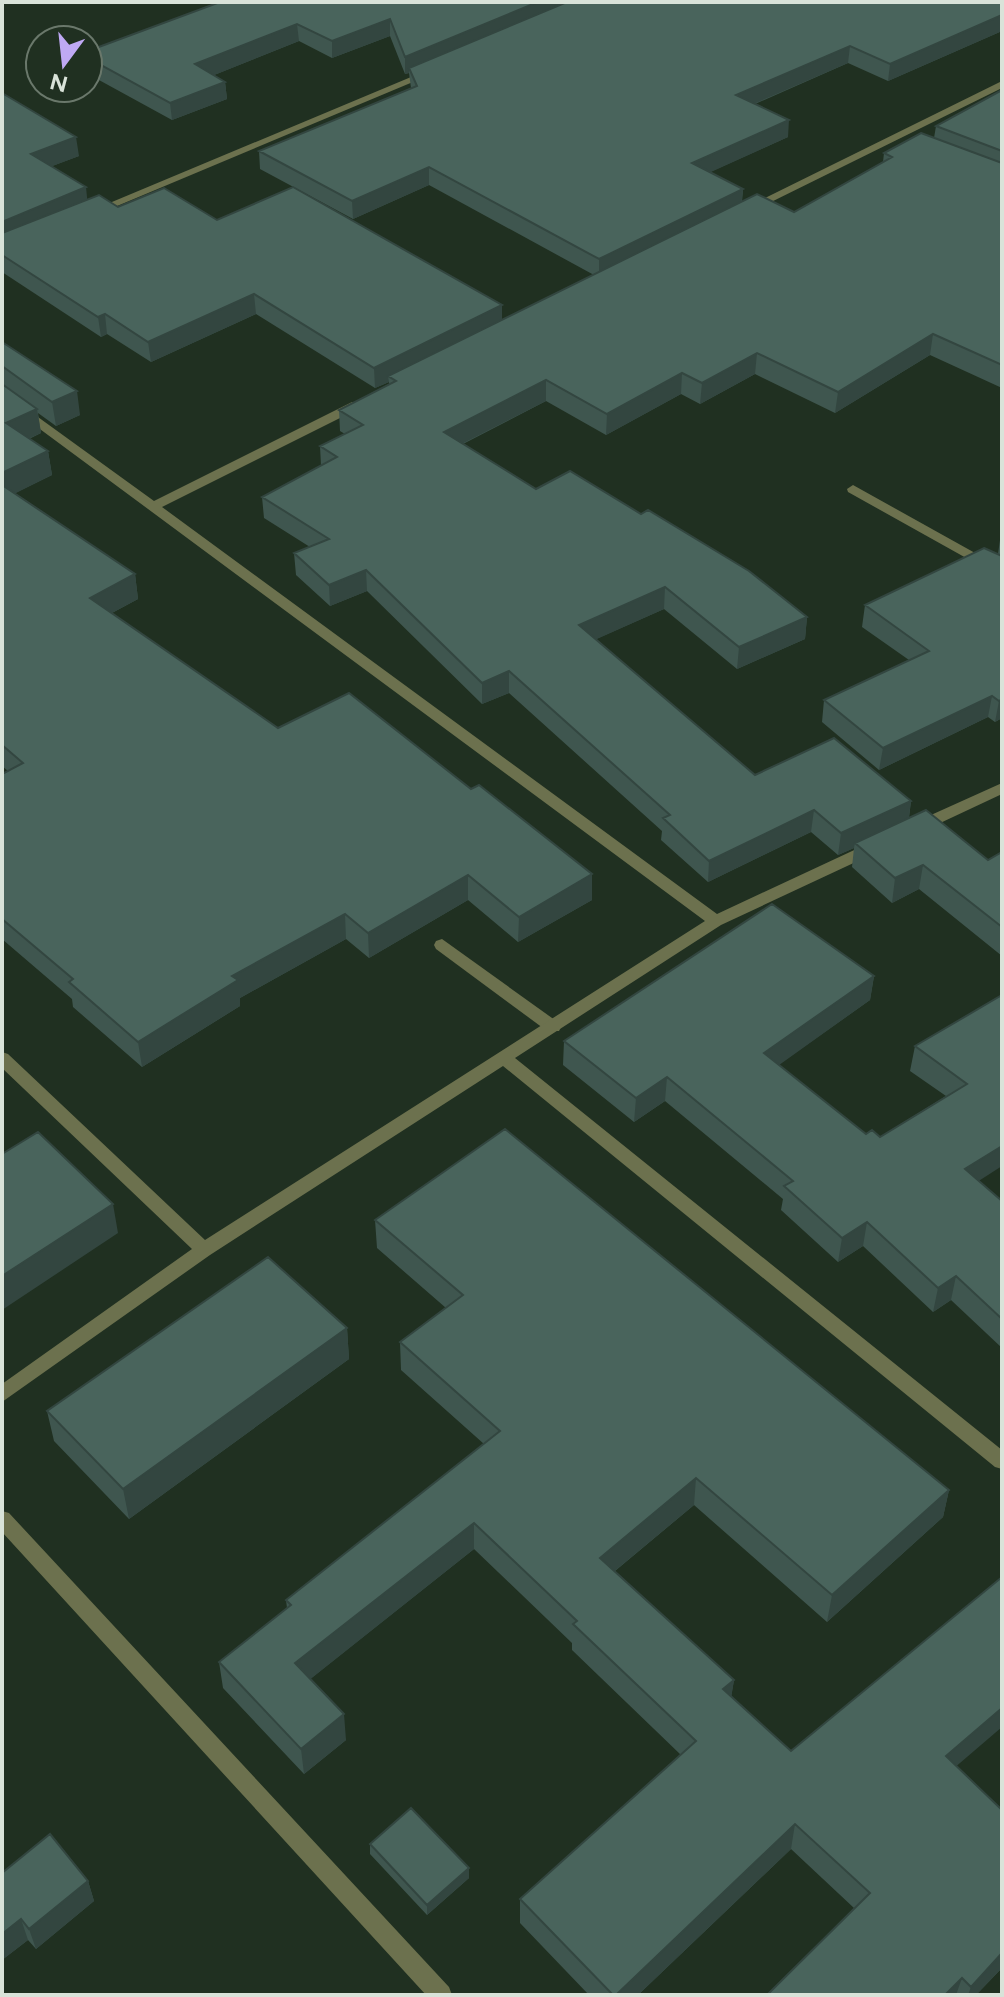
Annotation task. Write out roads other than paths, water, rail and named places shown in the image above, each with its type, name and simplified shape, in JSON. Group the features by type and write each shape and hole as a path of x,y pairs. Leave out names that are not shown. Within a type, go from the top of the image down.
{"street":[{"path":"76,220 442,67"},
{"path":"737,215 1002,84"},
{"path":"893,137 907,142"},
{"path":"2,395 716,921"},
{"path":"153,506 366,400"},
{"path":"853,489 1002,574"},
{"path":"2,1394 204,1250 716,921 1002,788"},
{"path":"442,945 553,1027"},
{"path":"2,1058 204,1250"},
{"path":"505,1059 1002,1461"},
{"path":"2,1519 441,1995"}]}
